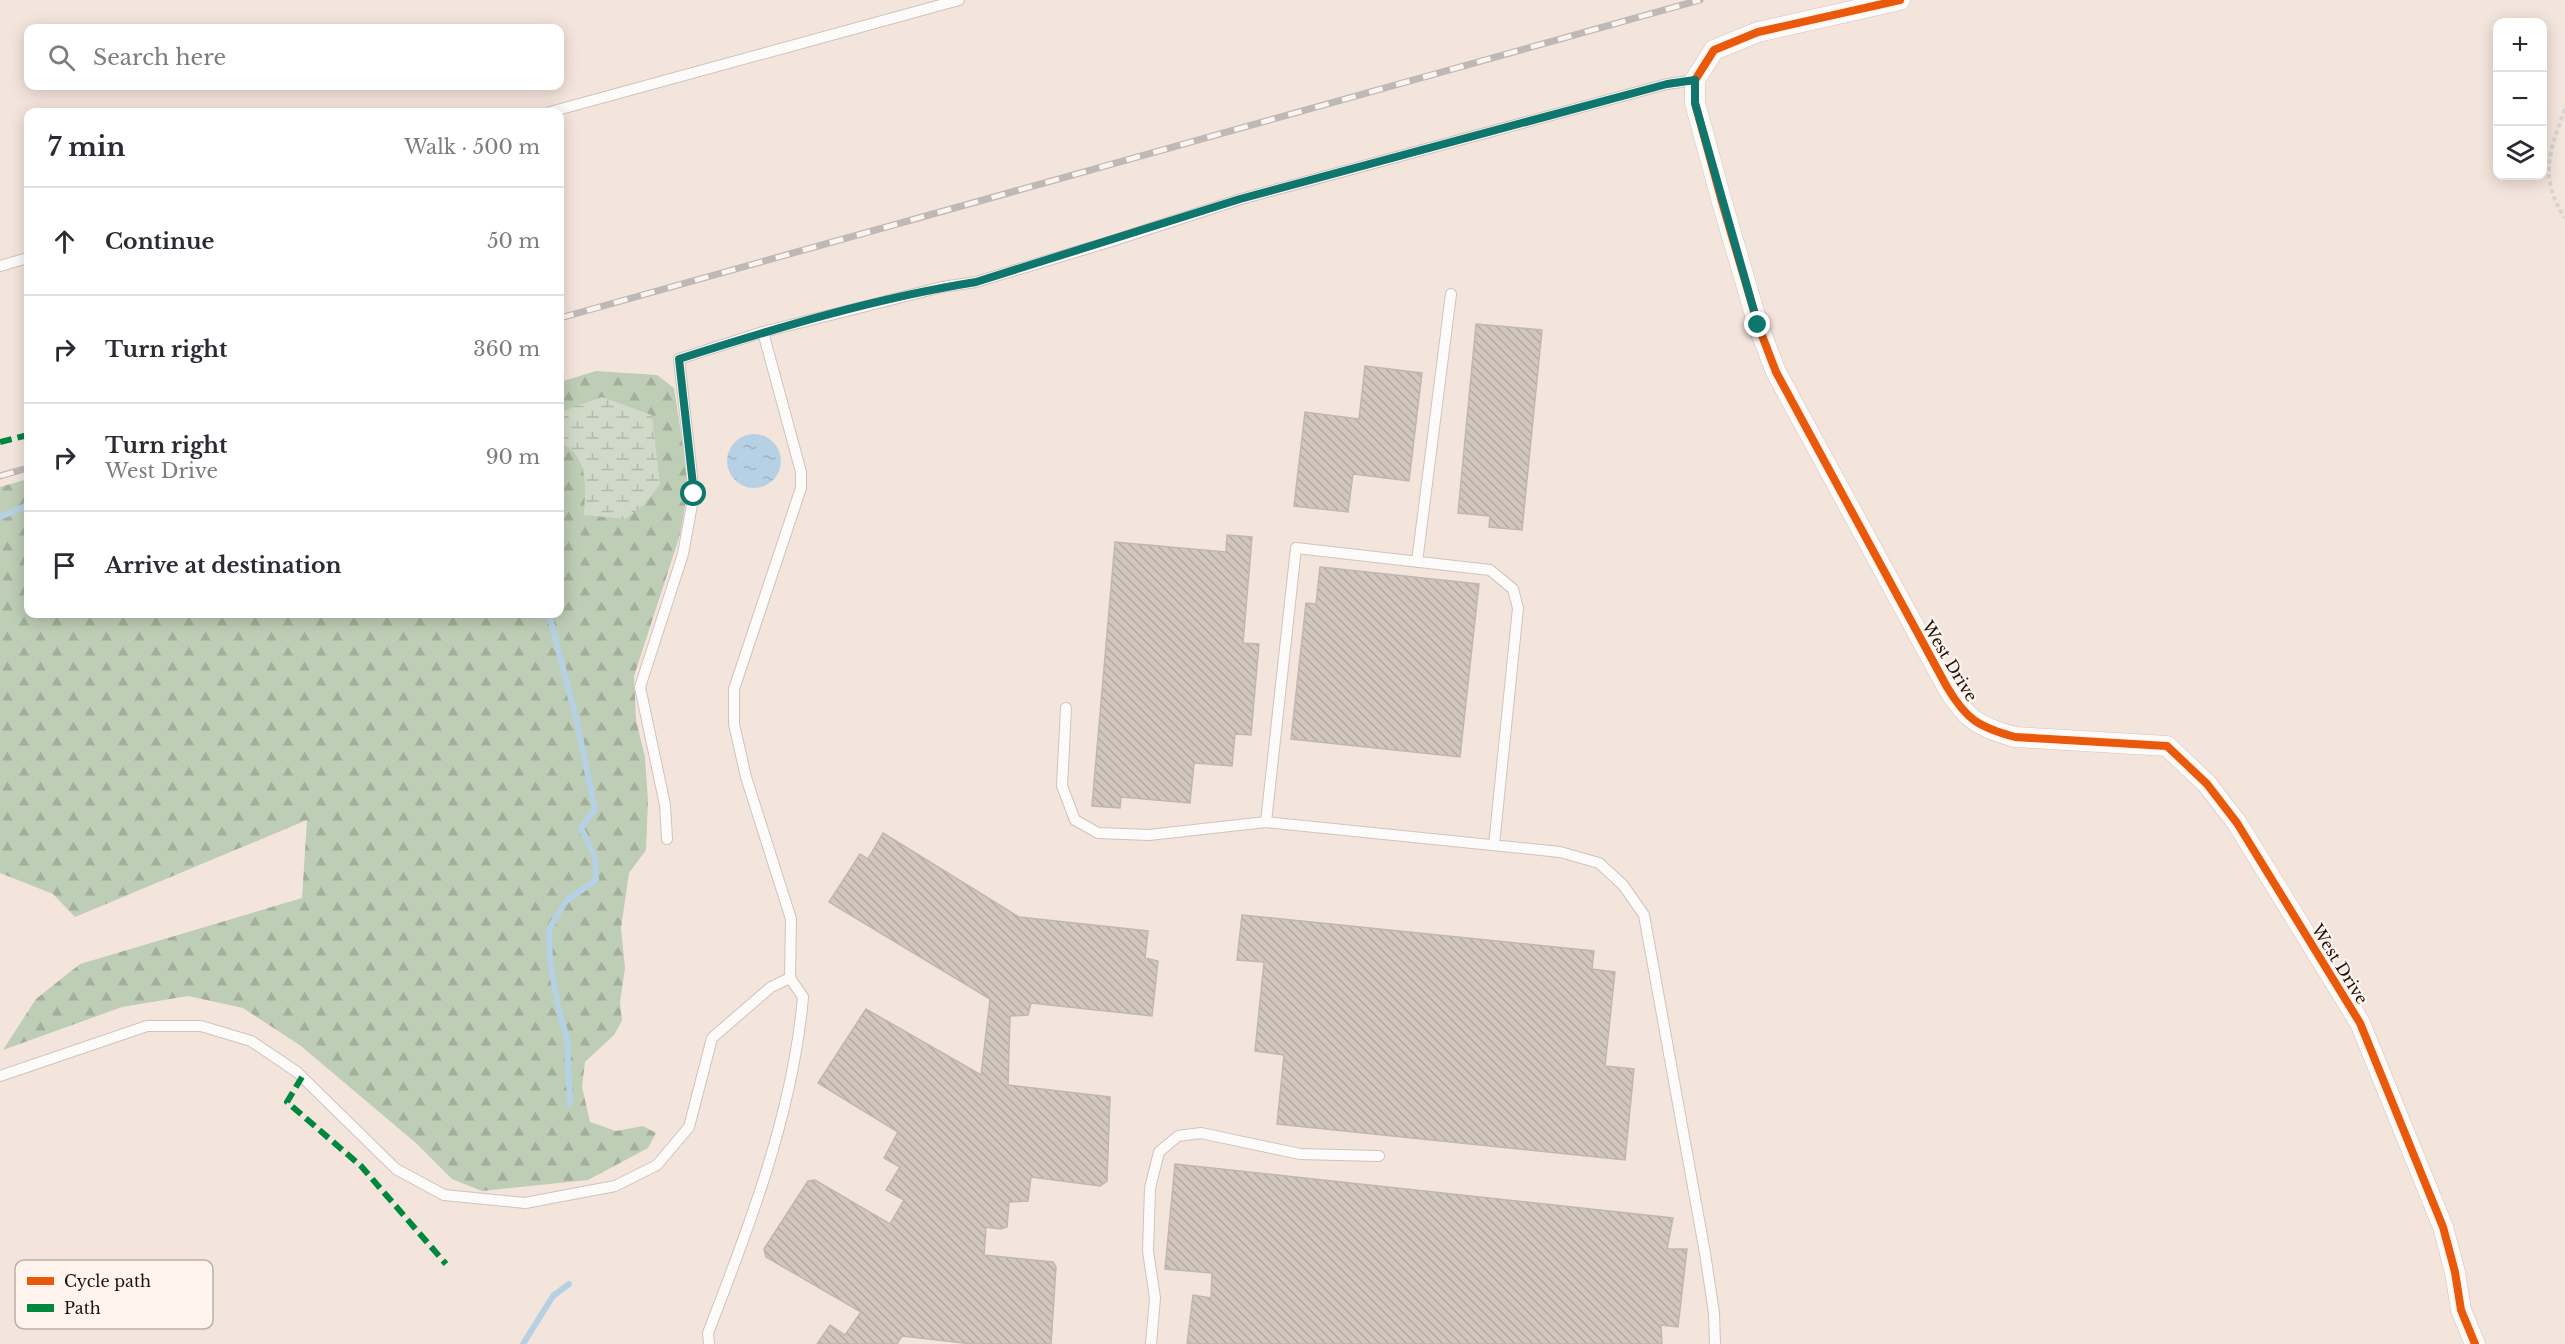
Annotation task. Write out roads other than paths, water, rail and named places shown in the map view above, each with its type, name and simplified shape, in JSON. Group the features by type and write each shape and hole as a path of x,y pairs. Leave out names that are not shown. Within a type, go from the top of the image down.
{"street":[{"path":"1695,80 1714,50 1758,32 1900,0"},
{"name":"West Drive","path":"1695,80 1695,103 1722,202 1758,325 1776,372 1958,705 1971,720 1991,730 2015,736 2167,746 2207,784 2237,822 2360,1023 2443,1227 2455,1272 2461,1310 2475,1344"}],"lane":[{"path":"564,108 959,0"},
{"path":"667,839 665,805 640,687 683,554 694,494 679,359 763,332 942,287 976,282 1240,199 1667,84 1695,80"},
{"path":"0,266 24,259"},
{"path":"1417,562 1451,294"},
{"path":"709,1344 708,1332 765,1173 798,1050 803,997 790,978 791,919 746,777 734,724 734,689 801,488 801,472 763,332"},
{"path":"1266,822 1296,548 1490,570 1513,589 1518,608 1494,845"},
{"path":"1066,708 1062,786 1075,820 1098,834 1149,835 1266,822 1560,852 1599,863 1623,885 1644,915 1705,1253 1714,1313 1715,1344"},
{"path":"0,1076 147,1026 201,1026 251,1041 297,1072 396,1169 444,1196 525,1203 615,1186 657,1165 689,1127 712,1038 771,987 790,978"},
{"path":"1151,1344 1155,1298 1148,1251 1150,1188 1159,1152 1178,1136 1201,1133 1300,1154 1379,1156"}],"water":[{"path":"749,434 759,434 769,438 777,446 781,461 777,476 769,484 759,488 749,488 739,484 731,476 727,466 727,456 731,446 739,438"}],"waterway":[{"path":"0,517 24,507"},
{"path":"550,618 576,718 595,809 581,828 595,856 596,880 566,901 549,929 550,961 559,1011 567,1038 570,1104"},
{"path":"523,1344 553,1296 569,1284"}],"railway":[{"path":"564,317 1700,0"},
{"path":"0,476 24,469"}]}
